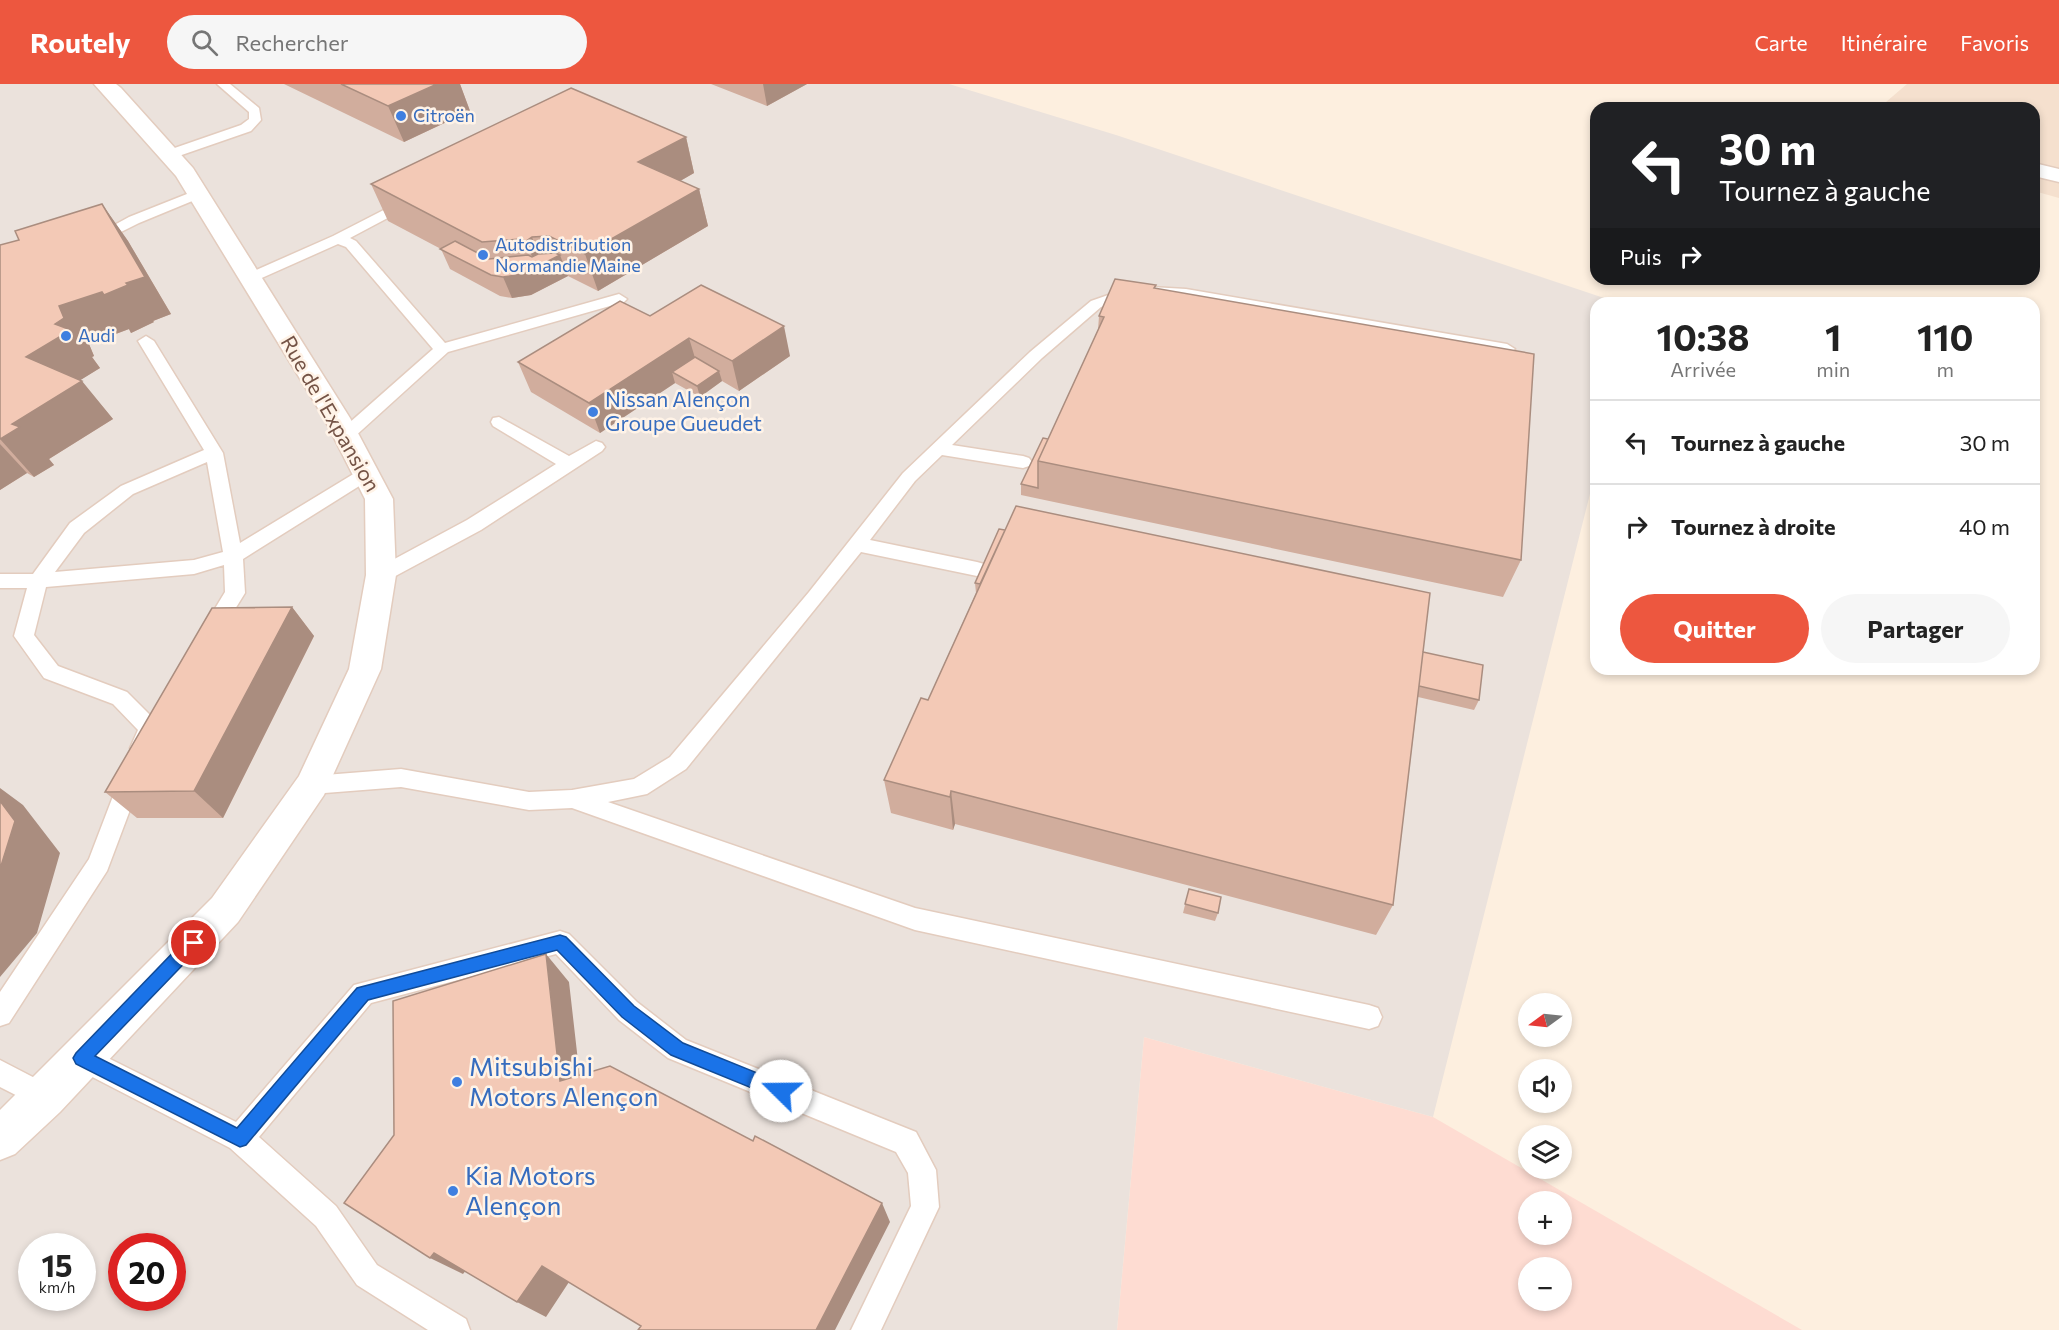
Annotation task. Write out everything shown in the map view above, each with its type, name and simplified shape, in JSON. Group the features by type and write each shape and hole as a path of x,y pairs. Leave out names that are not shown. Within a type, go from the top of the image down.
{"street":[{"name":"Rue de l'Expansion","path":"0,1140 45,1097 225,909 312,785 365,669 381,575 379,500 346,435 185,173 114,92 104,84"},
{"path":"2040,171 2059,176"}],"lane":[{"path":"168,154 246,128 255,120 255,111 223,84"},
{"path":"250,278 338,239 424,192"},
{"path":"82,246 134,220 197,194"},
{"path":"338,239 351,244 442,349"},
{"path":"312,785 401,778 529,801 572,799 639,787 678,763 909,477 1035,355 1096,304 1134,291 1186,294 1507,348"},
{"path":"346,435 442,349 619,299"},
{"path":"146,341 214,453 233,556 235,593 204,641"},
{"path":"499,422 569,464"},
{"path":"381,575 474,525 596,447"},
{"path":"938,449 1023,462"},
{"path":"149,728 120,698 51,672 24,636 38,581 77,528 127,490 174,468 214,453"},
{"path":"0,581 38,581 194,567 233,556 366,474"},
{"path":"857,544 977,569"},
{"path":"0,1014 99,864 149,728 161,708"},
{"path":"572,799 915,919 1369,1017"},
{"path":"240,1138 363,993 560,942 628,1011 677,1049 906,1142 922,1170 925,1207 866,1330"},
{"path":"82,1058 240,1138 326,1216 367,1275 455,1330"},
{"path":"0,1073 45,1097"}],"shaded area":[{"path":"0,84 949,84 1116,135 1601,297 1590,297 1590,494 1433,1117 1144,1037 1117,1330 0,1330"},
{"path":"1907,84 2059,84 2059,198 2040,193 2040,102 1886,102"},
{"path":"1144,1037 1433,1117 1518,1166 1518,1179 1540,1179 1561,1191 1518,1191 1518,1245 1572,1245 1572,1197 1802,1330 1117,1330"}],"building":[{"path":"341,84 437,84 388,106"},
{"path":"571,88 686,137 638,162 699,189 585,254 549,236 532,237 526,241 521,239 482,242 371,184"},
{"path":"102,204 145,277 126,283 128,285 104,295 102,292 59,306 64,318 55,324 71,330 26,357 82,381 12,424 20,427 0,439 0,245 19,240 15,231"},
{"path":"455,241 489,259 528,255 532,257 538,254 555,253 560,255 523,274 503,277 491,275 440,249"},
{"path":"1115,279 1156,285 1154,288 1534,354 1521,560 1038,461 1104,317 1099,316"},
{"path":"701,285 784,326 732,361 689,338 589,403 518,362 620,301 650,316"},
{"path":"695,357 719,371 697,386 672,372"},
{"path":"1043,438 1048,439 1038,461 1038,488 1021,484"},
{"path":"1016,506 1430,593 1393,905 951,791 950,797 884,780 921,698 928,700"},
{"path":"999,529 1005,530 980,584 975,583"},
{"path":"292,607 194,791 105,792 212,608"},
{"path":"1423,652 1483,665 1479,700 1419,686"},
{"path":"0,801 15,821 0,869"},
{"path":"1189,889 1221,897 1218,913 1185,904"},
{"path":"546,954 560,1081 610,1066 753,1141 755,1136 882,1203 816,1330 638,1330 641,1326 542,1266 517,1302 434,1253 430,1258 344,1203 394,1135 393,1001"}],"place":[{"name":"Citroën","path":"401,116"},
{"name":"Autodistribution Normandie Maine","path":"483,255"},
{"name":"Audi","path":"66,336"},
{"name":"Nissan Alençon Groupe Gueudet","path":"593,412"},
{"name":"Mitsubishi Motors Alençon","path":"457,1082"},
{"name":"Kia Motors Alençon","path":"453,1191"}],"route":[{"path":"194,943 82,1058 240,1138 363,993 560,942 628,1011 677,1049 781,1091"}]}
